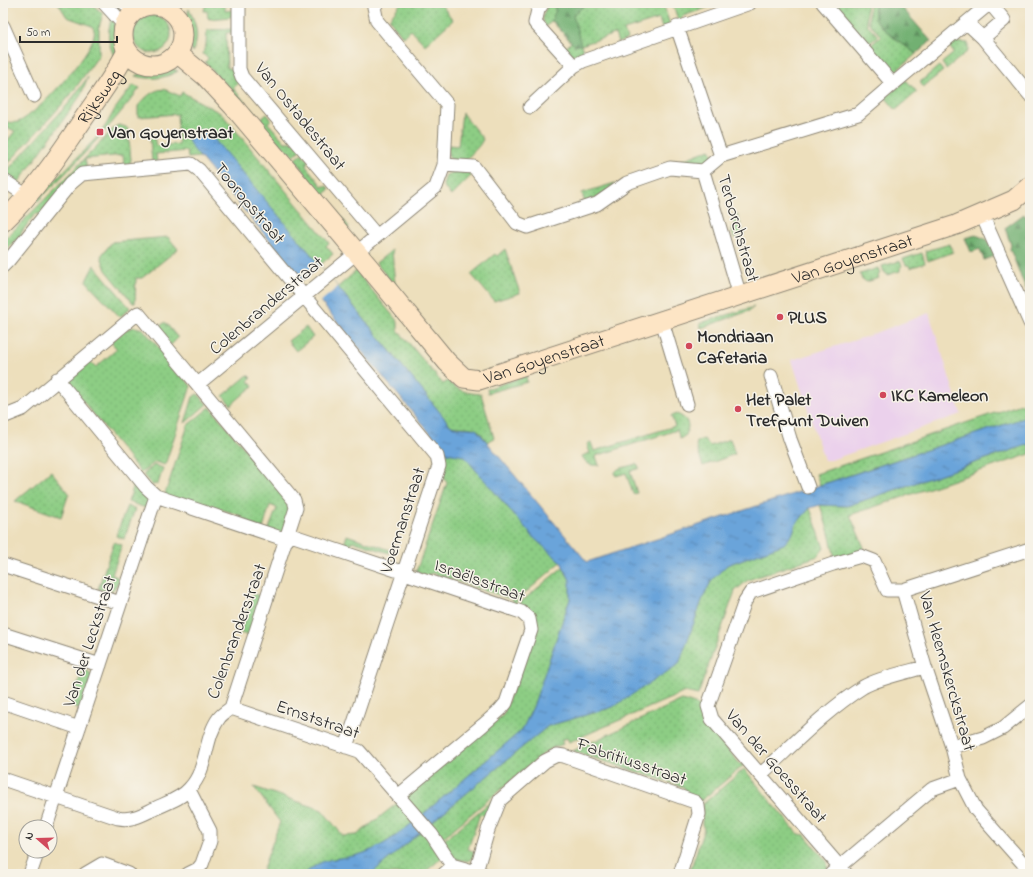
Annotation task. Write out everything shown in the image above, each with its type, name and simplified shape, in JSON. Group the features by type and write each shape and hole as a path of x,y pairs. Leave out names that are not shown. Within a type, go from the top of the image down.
{"street":[{"path":"104,3 124,26"},
{"name":"Van Ostadestraat","path":"239,3 239,69 242,77 377,236"},
{"name":"Colenbranderstraat","path":"198,384 436,187 444,165 447,104 377,21 374,7 377,3"},
{"path":"543,3 538,10 535,23 574,66"},
{"path":"530,107 574,66 583,61 677,27 750,3"},
{"path":"823,3 893,84"},
{"path":"444,165 474,167 517,223 527,227 597,204 627,183 670,168 703,171 721,156 858,114 990,3 1004,20 982,38"},
{"path":"131,6 173,8 183,33 182,44 177,53 170,60 160,65 150,65 134,57 124,43 123,35 124,26 129,17 131,6"},
{"path":"967,23 982,38 1030,95"},
{"path":"3,26 34,96"},
{"path":"677,27 721,156"},
{"name":"Van Goyenstraat","path":"177,53 206,77 233,106 447,362 464,378 479,380 487,378 956,225 1014,200 1030,186"},
{"name":"Rijksweg","path":"3,222 27,196 134,57"},
{"name":"Tooropstraat","path":"3,266 70,184 82,174 191,164 200,170 306,295"},
{"name":"Terborchstraat","path":"703,171 740,296"},
{"path":"3,180 27,196"},
{"path":"982,215 1030,323"},
{"name":"Voermanstraat","path":"306,295 439,460 439,466 346,747"},
{"name":"Colenbranderstraat","path":"3,779 118,818 128,819 138,817 179,797 189,790 196,780 215,725 220,717 231,708 288,537 296,508 294,500 138,313 23,409 4,414"},
{"path":"662,321 687,404"},
{"path":"770,376 790,439 808,487"},
{"path":"57,380 146,487 156,496 215,516 288,537"},
{"name":"Van der Leckstraat","path":"49,819 156,496"},
{"name":"Israëlsstraat","path":"288,537 404,573 521,612 529,619 531,630 508,699 503,708 398,796"},
{"name":"Van Heemskerckstraat","path":"1030,549 903,590 925,667 952,747 960,779 976,810 1021,861 1030,868"},
{"name":"Van der Goesstraat","path":"839,871 712,718 708,706 744,601 750,592 832,564 861,556 874,561 887,590 903,590"},
{"path":"3,565 120,603"},
{"path":"3,634 100,666"},
{"path":"760,775 827,714 864,686 925,667"},
{"path":"3,702 79,728"},
{"path":"952,747 983,738 1003,728 1030,706"},
{"name":"Ernststraat","path":"231,708 359,751 432,835 448,870"},
{"name":"Fabritiusstraat","path":"480,873 488,830 500,800 545,761 557,755 564,756 695,802 698,806 699,814 680,874"},
{"path":"839,871 932,789 960,779"},
{"path":"188,874 198,869 202,864 210,841 210,831 189,790"},
{"path":"30,874 35,859"},
{"path":"85,874 102,864 130,874"},
{"path":"448,870 458,867 480,873"}],"shaded area":[{"path":"929,313 961,414 831,460 824,460 792,360 865,337"}],"green space":[{"path":"58,3 91,3 103,14 99,27 99,55 69,97 3,169 3,146 15,131 3,126 3,122 18,122 49,97 74,69 91,44 94,35 92,26 67,17"},
{"path":"206,3 225,3 225,11 234,10 234,14 231,17 209,19 207,11 204,11"},
{"path":"401,3 440,3 453,20 425,45 411,30 403,37 389,19"},
{"path":"549,3 556,3 554,6 556,11 552,21 546,27 543,18 544,12"},
{"path":"556,3 587,3 573,15 581,45 574,45 552,21 556,11 554,6"},
{"path":"587,3 663,3 670,25 662,28 659,19 624,30 627,39 618,43 615,34 581,45 584,54 573,54 564,49 571,42 577,46 573,15"},
{"path":"672,3 721,3 683,16 679,22"},
{"path":"829,3 866,3 867,24 878,36 866,46"},
{"path":"869,3 875,3 875,19 888,33 916,54 895,72 888,69 869,47 881,36 869,23"},
{"path":"875,3 898,3 931,41 916,54 888,33 875,19"},
{"path":"189,9 194,20 197,35 193,52 187,31 187,14"},
{"path":"152,15 165,21 171,34 165,47 152,53 139,47 133,34 139,21"},
{"path":"112,17 118,38 116,60 111,49 109,39 109,29"},
{"path":"234,29 234,32 226,33 227,68 236,69 240,82 233,88 260,120 267,114 271,119 268,123 285,142 294,142 300,150 293,156 262,129 205,62 208,59 203,54 206,45 207,30"},
{"path":"953,42 968,43 968,51 946,69 942,63 954,53 948,45"},
{"path":"939,66 943,71 923,87 920,82"},
{"path":"170,68 178,71 168,76 157,78 135,76 142,72"},
{"path":"88,77 81,95 19,182 4,174 68,104"},
{"path":"906,80 917,92 896,110 885,97"},
{"path":"133,85 140,88 116,118 65,174 38,201 36,200 98,136 115,109"},
{"path":"164,89 180,96 182,92 222,114 329,243 326,246 333,254 320,265 207,132 190,145 200,157 188,158 187,151 156,154 157,163 152,161 151,136 154,136 156,146 179,144 177,114 138,117 138,106 153,92"},
{"path":"462,113 483,139 465,162 453,161 448,155 448,145 458,146"},
{"path":"119,125 128,129 131,160 129,165 124,165 123,155 85,159 87,170 42,214 35,214 21,233 21,240 15,240 3,254 3,241 116,126"},
{"path":"710,149 714,158 705,163 697,165 680,161"},
{"path":"302,153 308,160 306,166 322,186 327,186 329,189 324,196 349,227 346,230 320,198 295,159"},
{"path":"456,171 469,172 472,175 451,196 443,185 446,175"},
{"path":"615,183 606,193 585,203 582,193"},
{"path":"737,214 744,234 734,238 731,229 734,224 732,215"},
{"path":"1024,214 1028,219 1030,218 1030,243 1028,244 1030,249 1030,299 1010,249 1011,245 1005,228"},
{"path":"976,235 988,240 995,256 984,260 980,249 971,252 965,238"},
{"path":"168,237 178,249 142,278 136,278 135,303 133,303 106,270 101,256 112,242"},
{"path":"950,244 953,252 928,261 925,251"},
{"path":"505,249 520,293 494,301 471,274 495,254 497,256"},
{"path":"392,250 395,286 376,263"},
{"path":"922,253 925,263 910,268 909,265 906,265 903,259"},
{"path":"900,261 902,266 900,271 887,275 884,272 882,266"},
{"path":"94,265 130,308 120,317 86,281"},
{"path":"878,268 880,273 878,276 879,278 866,282 862,280 860,274"},
{"path":"356,271 398,322 398,330 443,384 448,381 463,391 481,394 494,438 487,442 475,429 451,426 338,287"},
{"path":"754,307 749,311 701,328 700,323"},
{"path":"165,322 178,338 171,345 157,329"},
{"path":"135,327 143,329 191,386 165,465 155,462 141,473 70,385 71,376 89,360 96,367 117,349 111,342 127,329"},
{"path":"306,327 313,337 296,351 288,341"},
{"path":"248,375 251,378 248,381 253,386 231,405 223,396"},
{"path":"526,376 527,382 488,393 487,389"},
{"path":"197,394 207,404 185,423 193,397"},
{"path":"1030,401 1030,416 820,485 816,474"},
{"path":"210,407 287,500 290,511 283,536 268,531 277,508 270,505 263,529 241,522 239,515 220,509 219,515 211,512 207,505 196,501 189,505 164,497 188,425"},
{"path":"677,414 686,420 688,425 686,435 680,439 677,430 596,456 599,465 589,464 582,456 590,453 587,444 591,442 594,451 675,426 671,416"},
{"path":"704,439 710,446 730,439 735,454 703,466 696,447 697,441"},
{"path":"439,444 446,453 464,455 535,539 561,562 517,600 516,606 511,599 432,573 427,576 416,572 447,483 443,477 446,460"},
{"path":"1030,444 1030,454 850,515 866,552 835,558 820,505 847,506"},
{"path":"636,464 640,468 630,471 637,493 633,494 626,473 616,476 615,472 618,469"},
{"path":"154,465 163,468 158,484 152,485 143,475"},
{"path":"51,471 69,493 61,517 15,501"},
{"path":"139,480 150,494 149,509 128,502 134,485"},
{"path":"127,506 135,509 124,539 116,536"},
{"path":"810,508 824,548 818,556 748,580 735,591 698,695 685,692 569,742 567,738 561,740 563,744 548,750 440,840 428,825 548,726 613,707 690,633 704,595 712,580 727,565 784,544 792,535 796,524"},
{"path":"347,535 390,550 389,553 352,541 348,550 343,548"},
{"path":"114,542 122,545 112,575 120,578 112,590 106,591 98,589"},
{"path":"563,567 570,580 570,599 533,707 522,730 421,816 405,797 503,715 535,628 519,607 521,602"},
{"path":"253,594 263,597 250,636 240,633"},
{"path":"83,669 92,675 82,710 70,706"},
{"path":"682,700 704,707 710,722 709,727 740,764 745,764 701,801 686,793 684,787 573,751"},
{"path":"744,769 798,834 805,835 827,862 828,867 825,874 689,874 704,829 702,824 703,804"},
{"path":"254,787 322,810 343,836 357,835 400,801 416,820 393,838 377,848 349,858 333,859 313,867 304,874 261,874 280,822"},
{"path":"496,799 490,817 480,814 468,849 475,852 473,857 468,861 454,859 445,847 447,845 443,841"},
{"path":"424,829 445,855 423,874 371,874"}],"water":[{"path":"198,130 205,131 212,137 320,265 451,426 476,429 587,562 1030,416 1030,444 847,506 820,505 810,508 796,524 792,535 784,544 727,565 712,580 704,595 679,664 613,707 548,726 428,825 421,816 522,730 533,707 570,599 570,580 561,562 535,539 464,456 446,453 190,145 188,139"},
{"path":"416,820 424,829 371,874 304,874 322,862 359,855 378,847 392,839"}],"pier":[{"path":"320,265 338,287 320,302 302,281"}],"place":[{"name":"Van Goyenstraat","path":"100,132"},
{"name":"PLUS","path":"780,317"},
{"name":"Mondriaan Cafetaria","path":"689,346"},
{"name":"IKC Kameleon","path":"883,395"},
{"name":"Het Palet Trefpunt Duiven","path":"738,409"}]}
